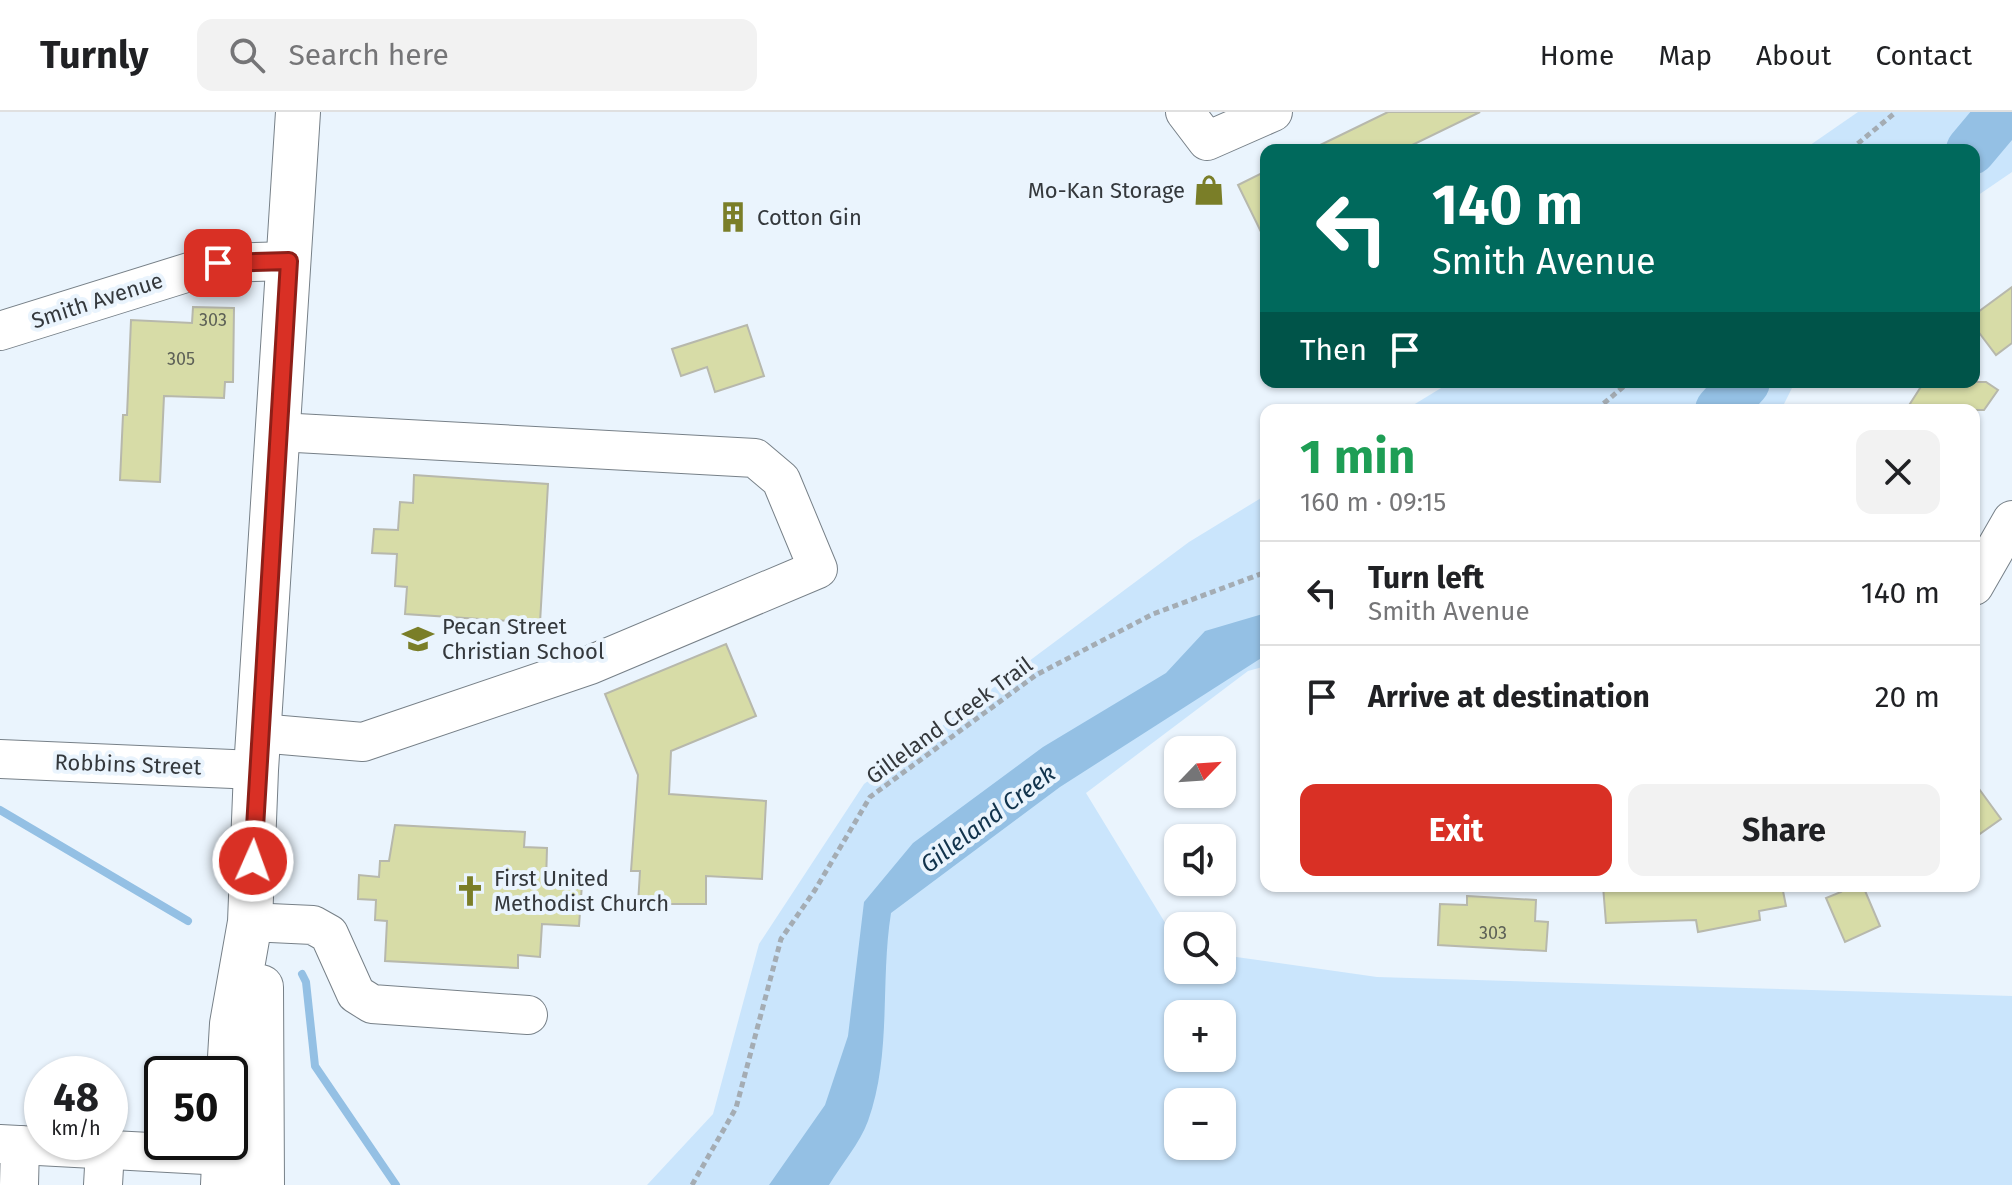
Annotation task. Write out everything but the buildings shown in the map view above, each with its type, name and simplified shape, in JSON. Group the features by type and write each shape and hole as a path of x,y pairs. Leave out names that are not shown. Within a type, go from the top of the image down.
{"main road":[{"path":"230,1056 232,1024 250,922 257,751 298,112"},
{"path":"250,922 261,976 262,1185"}],"street":[{"path":"1185,112 1207,141 1273,112"},
{"name":"Smith Avenue","path":"0,331 218,263 289,261"},
{"name":"Robbins Street","path":"0,759 257,751 363,742 590,665 818,569 781,480 755,458 278,432"},
{"path":"1980,578 2007,540"},
{"path":"250,922 313,925 329,934 356,994 372,1004 528,1015"},
{"path":"19,1185 10,1145 104,1168 224,1161"}],"path":[{"path":"1857,144 1896,112"},
{"path":"1603,404 1622,388"},
{"name":"Gilleland Creek Trail","path":"692,1185 736,1108 781,939 815,890 870,797 1036,675 1153,614 1260,574"}],"shaded area":[{"path":"1858,112 2012,112 2012,172 1980,194 1980,144 1812,144"},
{"path":"1441,388 1792,388 1784,404 1415,404"},
{"path":"1260,499 1260,668 1248,671 1086,793 1164,921 1164,984 1236,984 1236,957 1377,977 2012,996 2012,1185 647,1185 713,1114 759,944 864,784 1189,542"}],"water":[{"path":"1260,615 1260,659 1060,787 891,913 880,1070 865,1129 829,1185 769,1185 825,1105 848,1036 864,902 913,843 1043,747 1166,673 1205,631"}],"waterway":[{"name":"Gilleland Creek","path":"1976,144 2003,112"},
{"name":"Gilleland Creek","path":"1725,404 1740,388"},
{"path":"0,810 188,921"},
{"path":"302,974 306,982 315,1066 396,1185"}],"place":[{"name":"Mo-Kan Storage","path":"1209,190"},
{"name":"Cotton Gin","path":"733,217"},
{"name":"Pecan Street Christian School","path":"418,639"},
{"name":"First United Methodist Church","path":"470,891"}],"route":[{"path":"218,263 289,261 256,770 253,861"}]}
